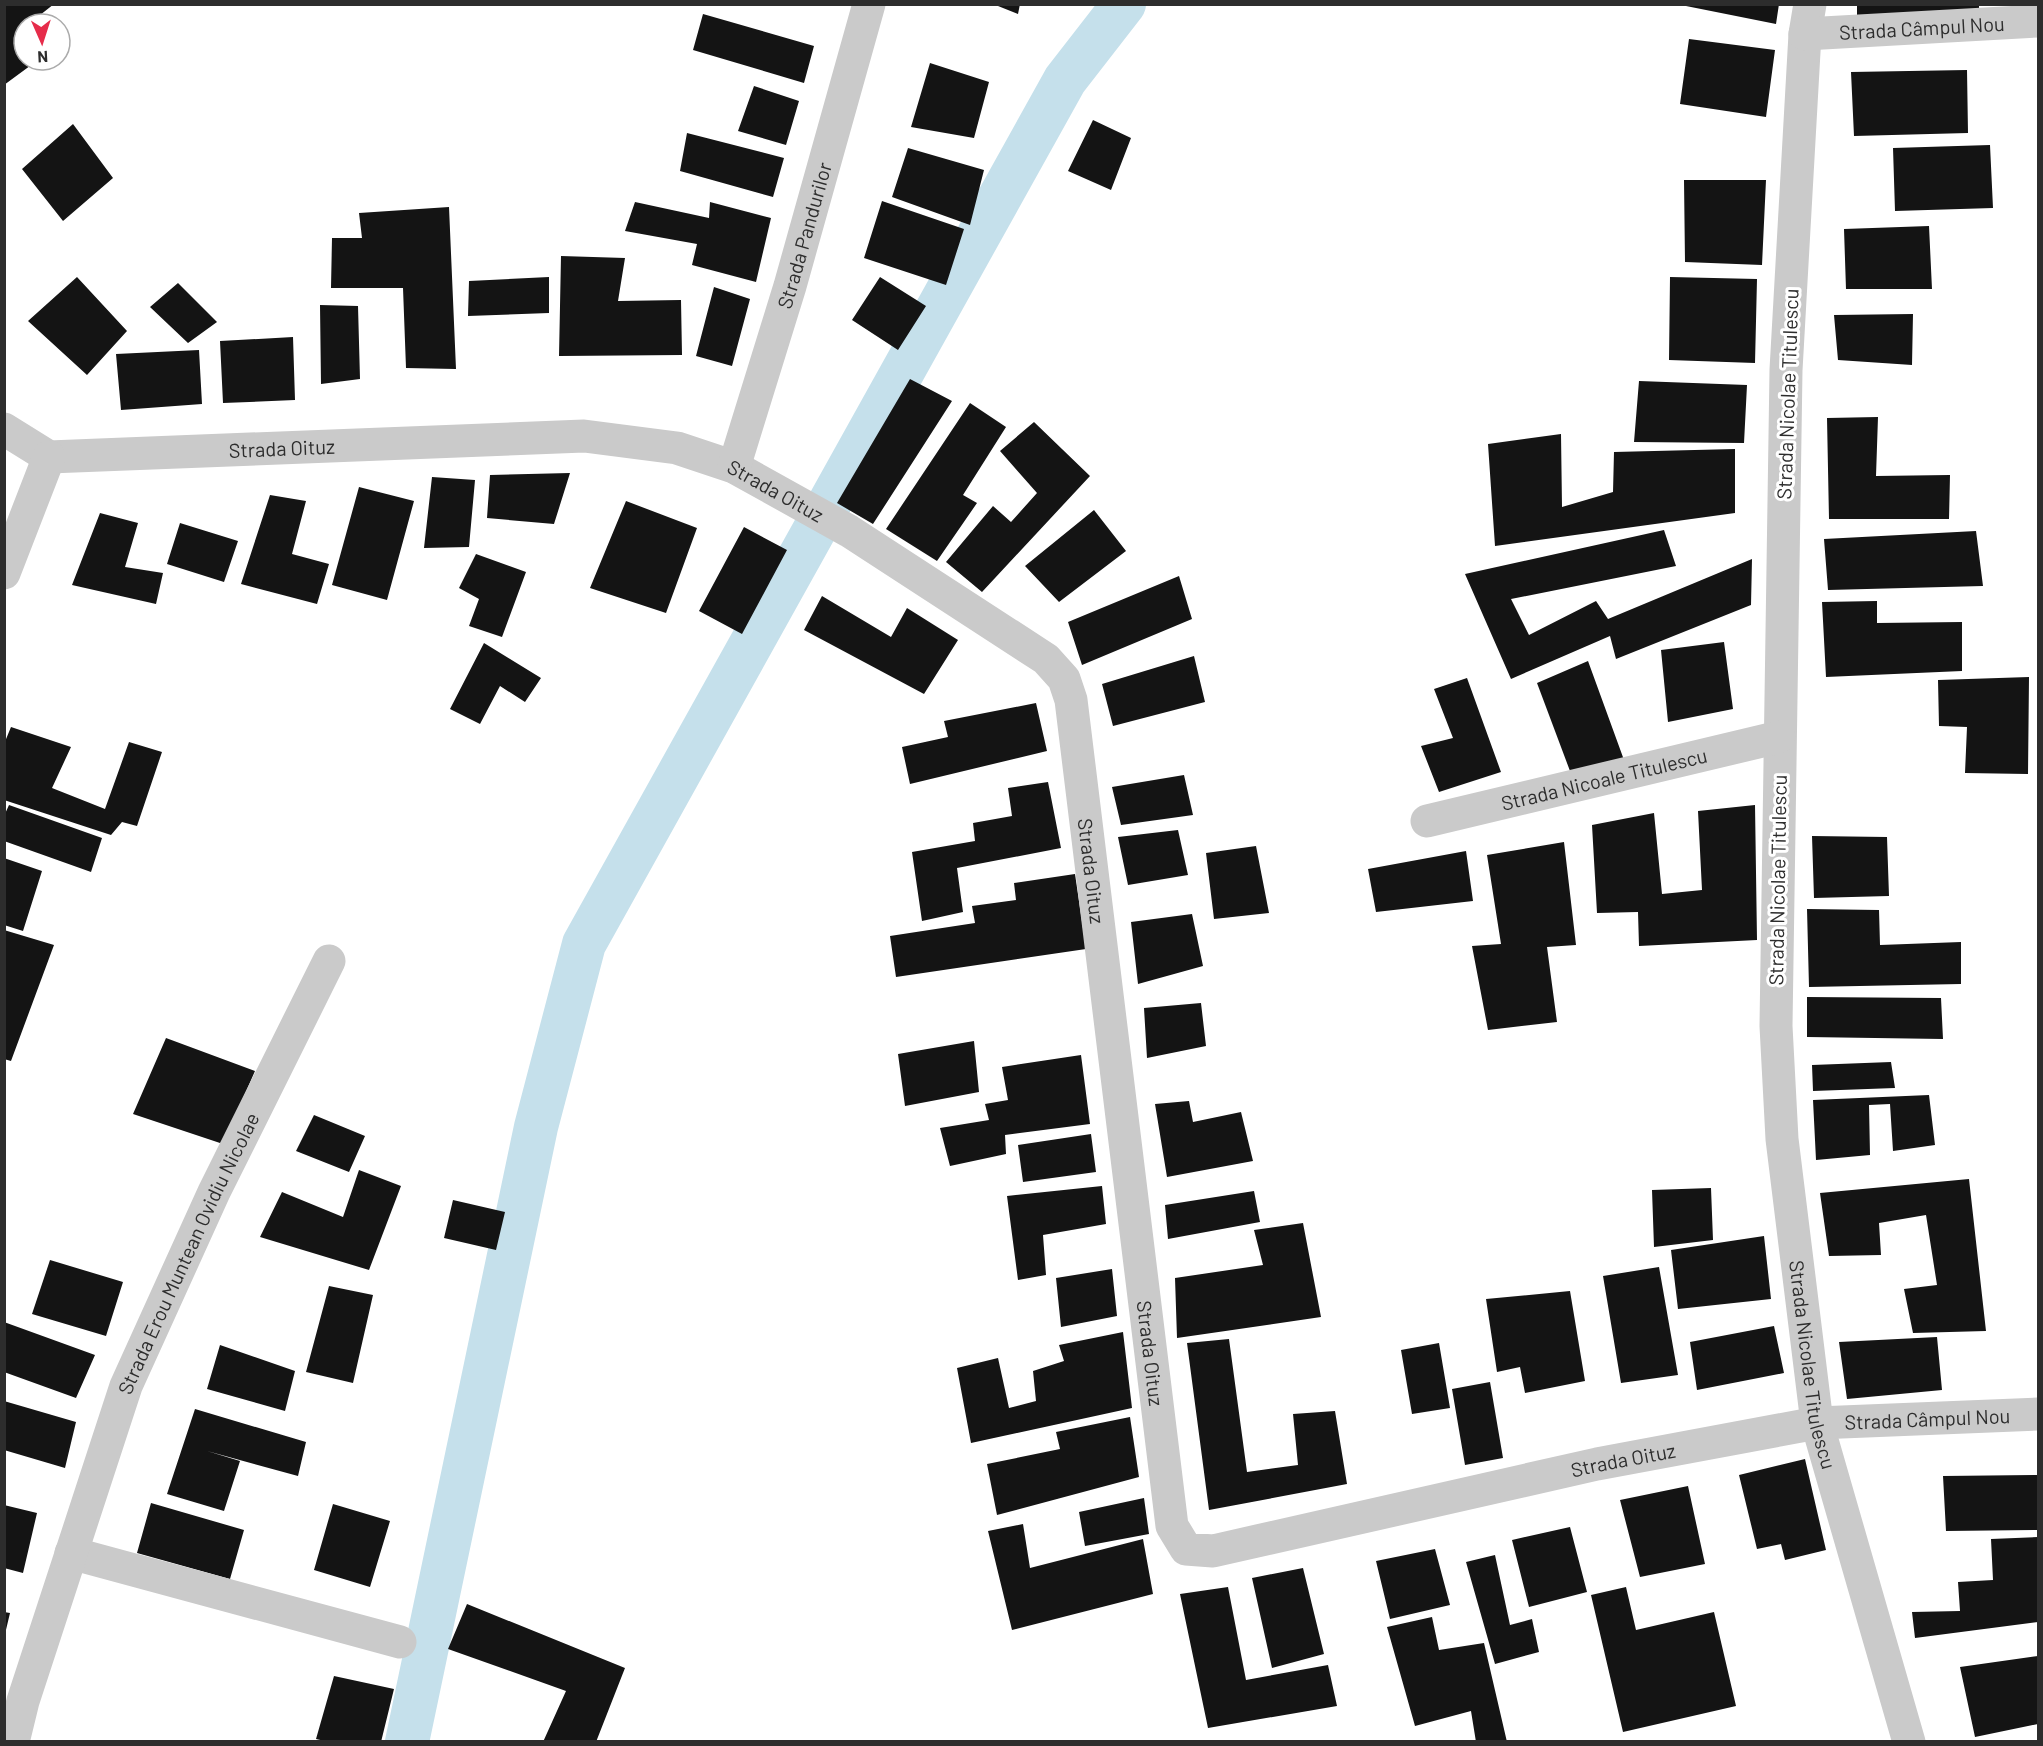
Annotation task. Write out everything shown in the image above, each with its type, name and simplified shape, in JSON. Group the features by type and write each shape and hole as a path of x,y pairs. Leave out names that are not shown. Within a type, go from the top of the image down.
{"street":[{"name":"Strada Pandurilor","path":"734,467 790,286 868,4"},
{"name":"Strada Câmpul Nou","path":"1808,19 2038,21"},
{"name":"Strada Nicolae Titulescu","path":"1808,19 1786,370 1776,1026 1782,1139 1816,1423 1909,1742"},
{"path":"4,429 49,457 4,573"},
{"name":"Strada Oituz","path":"49,457 584,436 677,448 734,467 849,531 1046,659 1064,679 1071,700 1172,1526 1186,1549 1213,1551 1596,1464 1816,1423"},
{"name":"Strada Nicoale Titulescu","path":"1427,821 1779,737"},
{"name":"Strada Erou Muntean Ovidiu Nicolae","path":"13,1742 23,1701 126,1386 214,1192 329,961"},
{"name":"Strada Câmpul Nou","path":"1816,1423 2038,1414"},
{"path":"71,1553 400,1642"}],"building":[{"path":"4,4 54,4 44,12 12,12 12,72 22,72 4,85"},
{"path":"993,4 1020,4 1018,14"},
{"path":"1676,4 1779,4 1776,24"},
{"path":"1857,4 1979,4 1979,14 1857,17"},
{"path":"703,14 814,46 804,83 693,50"},
{"path":"1689,39 1775,50 1766,117 1680,104"},
{"path":"930,63 989,82 974,138 911,127"},
{"path":"1967,70 1968,133 1854,136 1851,72"},
{"path":"754,86 799,101 786,145 738,131"},
{"path":"1093,120 1131,138 1111,190 1068,171"},
{"path":"73,124 113,178 63,221 22,169"},
{"path":"687,133 784,158 773,197 680,171"},
{"path":"1990,145 1993,208 1895,211 1893,148"},
{"path":"908,148 984,170 970,225 892,197"},
{"path":"1684,180 1766,180 1762,265 1685,262"},
{"path":"882,201 964,229 946,285 864,258"},
{"path":"635,202 709,218 710,202 771,218 756,282 692,265 697,244 625,231"},
{"path":"449,207 456,369 406,368 403,288 331,288 332,238 362,238 359,213"},
{"path":"1929,226 1932,289 1846,289 1844,229"},
{"path":"561,256 625,258 618,301 681,300 682,355 559,356"},
{"path":"77,277 127,331 87,375 28,321"},
{"path":"549,277 549,313 468,316 469,281"},
{"path":"880,277 926,306 898,350 852,320"},
{"path":"1670,277 1757,279 1755,363 1669,360"},
{"path":"178,283 217,322 188,343 150,307"},
{"path":"714,287 750,299 732,366 696,356"},
{"path":"320,305 358,306 360,379 321,384"},
{"path":"1913,314 1912,365 1838,360 1834,315"},
{"path":"293,337 295,400 223,403 220,341"},
{"path":"199,350 202,404 121,410 116,354"},
{"path":"910,379 952,401 873,524 837,503"},
{"path":"1639,381 1747,385 1744,443 1634,442"},
{"path":"970,403 1006,427 963,495 977,503 937,561 886,529"},
{"path":"1878,417 1876,476 1950,475 1949,519 1829,519 1827,418"},
{"path":"1034,422 1090,476 982,592 946,562 993,506 1011,522 1037,493 1000,451"},
{"path":"1561,434 1562,507 1613,492 1614,452 1735,449 1735,513 1495,546 1488,444"},
{"path":"570,473 554,524 487,518 490,475"},
{"path":"432,477 475,480 469,547 424,548"},
{"path":"359,487 414,501 387,600 332,585"},
{"path":"270,495 306,501 292,554 329,564 317,604 241,584"},
{"path":"626,501 697,528 666,613 590,588"},
{"path":"1094,510 1126,551 1059,602 1025,566"},
{"path":"100,513 138,523 125,567 163,573 156,604 72,585"},
{"path":"180,523 238,541 224,582 167,564"},
{"path":"744,527 787,550 742,634 699,611"},
{"path":"1664,530 1676,566 1511,599 1529,635 1596,601 1608,619 1752,559 1751,605 1616,659 1610,636 1511,679 1465,574"},
{"path":"1976,531 1983,586 1828,590 1824,539"},
{"path":"476,554 526,572 502,637 469,626 479,599 459,588"},
{"path":"1179,576 1192,619 1082,665 1068,622"},
{"path":"822,596 891,637 907,608 958,640 924,694 804,630"},
{"path":"1877,601 1877,623 1962,622 1962,671 1826,677 1822,602"},
{"path":"1724,642 1733,709 1668,722 1661,650"},
{"path":"484,643 541,678 525,702 500,686 480,724 450,709"},
{"path":"1194,656 1205,702 1113,726 1102,684"},
{"path":"1588,661 1624,760 1570,771 1537,683"},
{"path":"2029,677 2028,774 1965,773 1967,727 1939,726 1938,680"},
{"path":"1467,678 1501,772 1439,792 1421,746 1453,738 1434,689"},
{"path":"1036,703 1047,751 910,784 902,747 948,737 944,721"},
{"path":"11,727 71,747 52,788 105,809 129,742 162,752 137,826 122,822 111,835 4,800 4,744"},
{"path":"1184,775 1193,815 1121,825 1112,787"},
{"path":"1048,782 1061,848 957,868 963,912 922,921 912,852 975,841 973,823 1012,816 1008,788"},
{"path":"9,805 102,838 91,872 4,841 4,816"},
{"path":"1755,805 1757,940 1639,946 1638,912 1597,913 1592,825 1654,813 1662,894 1702,890 1698,811"},
{"path":"1178,830 1188,875 1128,885 1118,837"},
{"path":"1812,836 1887,837 1889,896 1814,898"},
{"path":"1564,842 1576,945 1547,947 1557,1022 1488,1030 1472,946 1501,944 1487,855"},
{"path":"1256,846 1269,913 1214,919 1206,853"},
{"path":"1466,851 1473,901 1376,912 1368,869"},
{"path":"4,858 42,871 23,931 4,925"},
{"path":"1075,874 1086,949 896,977 890,936 975,923 972,906 1016,900 1014,883"},
{"path":"1807,909 1879,910 1880,945 1961,942 1961,984 1809,987"},
{"path":"1192,914 1203,966 1138,984 1131,922"},
{"path":"4,930 54,945 11,1061 4,1059"},
{"path":"1807,997 1941,998 1943,1039 1807,1037"},
{"path":"1201,1003 1206,1046 1147,1058 1144,1008"},
{"path":"166,1038 255,1071 223,1144 133,1114"},
{"path":"974,1041 979,1092 905,1106 898,1054"},
{"path":"1081,1055 1090,1124 1005,1135 1006,1154 950,1166 940,1128 989,1120 985,1104 1008,1100 1002,1067"},
{"path":"1891,1062 1895,1088 1813,1091 1812,1065"},
{"path":"1929,1095 1935,1145 1893,1151 1890,1104 1869,1105 1870,1155 1816,1160 1813,1100"},
{"path":"1189,1101 1193,1122 1241,1112 1253,1161 1167,1177 1155,1104"},
{"path":"314,1115 365,1136 349,1172 296,1151"},
{"path":"1091,1134 1096,1172 1023,1182 1018,1145"},
{"path":"359,1170 401,1186 369,1270 260,1237 282,1192 343,1217"},
{"path":"1969,1179 1986,1331 1913,1333 1904,1289 1937,1285 1926,1215 1879,1223 1881,1255 1829,1256 1820,1193"},
{"path":"1102,1186 1106,1224 1043,1235 1046,1275 1018,1280 1007,1196"},
{"path":"1711,1188 1713,1240 1654,1247 1652,1190"},
{"path":"1254,1191 1260,1222 1168,1239 1165,1205"},
{"path":"453,1200 505,1212 496,1250 444,1238"},
{"path":"1303,1223 1321,1317 1177,1338 1175,1278 1263,1265 1254,1230"},
{"path":"1764,1236 1771,1299 1678,1309 1671,1250"},
{"path":"50,1260 123,1282 106,1336 32,1314"},
{"path":"1659,1267 1678,1375 1621,1383 1603,1276"},
{"path":"1112,1269 1117,1316 1061,1327 1056,1278"},
{"path":"329,1286 373,1295 353,1383 306,1372"},
{"path":"1570,1291 1585,1381 1525,1393 1520,1367 1497,1372 1486,1299"},
{"path":"4,1322 95,1355 76,1398 4,1372"},
{"path":"1774,1326 1784,1373 1697,1390 1690,1342"},
{"path":"1123,1332 1132,1408 971,1443 957,1368 998,1358 1009,1408 1036,1401 1033,1371 1064,1361 1059,1345"},
{"path":"1937,1337 1942,1390 1847,1399 1839,1342"},
{"path":"1229,1339 1247,1472 1298,1465 1293,1414 1335,1411 1347,1484 1209,1510 1187,1343"},
{"path":"1439,1343 1450,1408 1412,1414 1401,1350"},
{"path":"220,1345 295,1371 285,1411 207,1389"},
{"path":"1490,1382 1503,1458 1465,1465 1452,1389"},
{"path":"4,1401 76,1422 65,1468 4,1450"},
{"path":"195,1409 306,1442 298,1476 207,1451 240,1461 224,1511 167,1494"},
{"path":"1130,1417 1139,1477 997,1515 987,1464 1060,1449 1056,1432"},
{"path":"1805,1459 1826,1550 1785,1560 1781,1544 1757,1549 1739,1475"},
{"path":"2038,1475 2038,1530 1946,1531 1943,1476"},
{"path":"1688,1486 1705,1564 1640,1577 1620,1500"},
{"path":"1144,1498 1149,1534 1085,1546 1079,1512"},
{"path":"151,1503 244,1530 230,1579 137,1553"},
{"path":"333,1504 390,1521 370,1587 314,1570"},
{"path":"4,1505 37,1513 23,1573 4,1568"},
{"path":"1023,1524 1030,1568 1143,1539 1153,1594 1012,1630 988,1531"},
{"path":"1570,1527 1587,1592 1529,1607 1512,1540"},
{"path":"2038,1537 2038,1622 1915,1638 1912,1612 1960,1611 1958,1582 1993,1580 1991,1539"},
{"path":"1435,1549 1450,1605 1390,1619 1376,1561"},
{"path":"1495,1555 1510,1625 1532,1619 1539,1652 1495,1664 1466,1562"},
{"path":"1303,1568 1324,1654 1272,1668 1252,1578"},
{"path":"1228,1587 1246,1680 1328,1665 1337,1706 1208,1728 1180,1594"},
{"path":"1626,1587 1636,1630 1714,1612 1736,1706 1623,1732 1591,1595"},
{"path":"467,1604 625,1668 596,1742 543,1742 566,1691 448,1649"},
{"path":"4,1612 10,1613 5,1634 4,1634"},
{"path":"1432,1617 1439,1650 1484,1643 1507,1742 1476,1742 1471,1711 1415,1726 1387,1627"},
{"path":"2038,1656 2038,1724 1975,1737 1960,1667"},
{"path":"334,1676 394,1689 381,1742 329,1742 316,1739"}],"waterway":[{"path":"407,1742 536,1127 584,944 1065,80 1124,4"}]}
